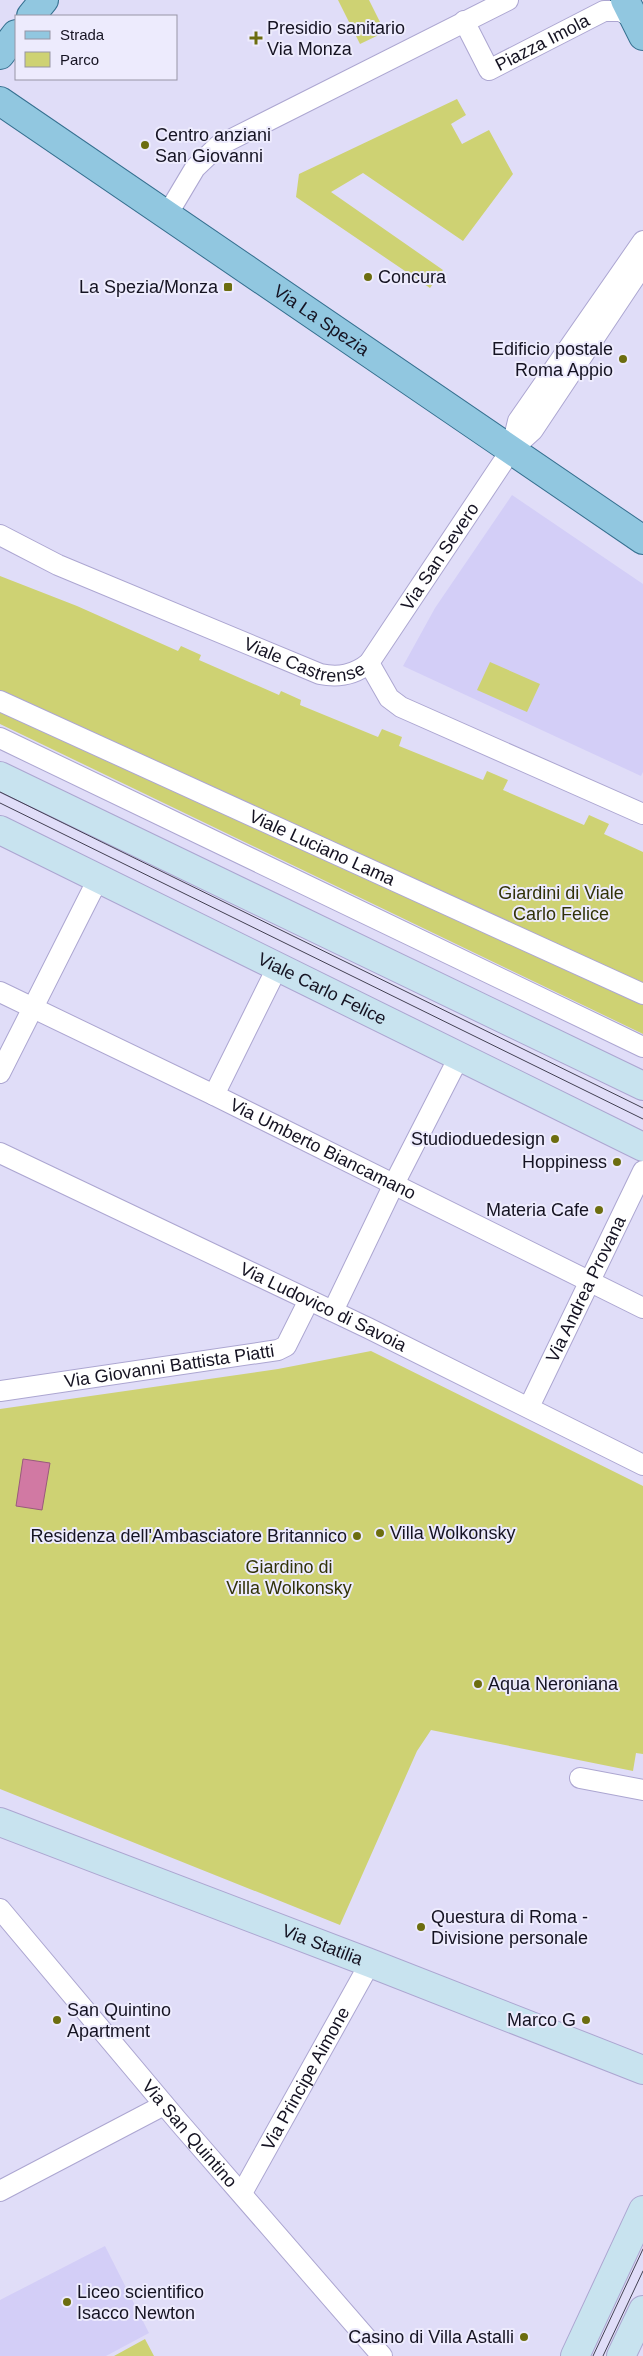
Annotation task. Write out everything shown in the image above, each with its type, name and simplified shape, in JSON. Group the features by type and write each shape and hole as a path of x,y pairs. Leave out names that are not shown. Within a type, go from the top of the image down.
{"main road":[{"path":"32,15 44,0"},
{"path":"0,55 15,35"},
{"name":"Via La Spezia","path":"0,101 643,540"},
{"path":"0,776 643,1086"},
{"name":"Viale Carlo Felice","path":"0,830 643,1147"},
{"name":"Via Statilia","path":"0,1822 370,1963 643,2070"},
{"path":"575,2356 643,2210"},
{"path":"621,2356 643,2310"}],"street":[{"path":"167,215 195,168 218,146 508,0"},
{"name":"Piazza Imola","path":"464,21 489,70 604,11 622,11 634,18"},
{"path":"511,450 518,421 643,241"},
{"path":"511,450 532,430 643,265"},
{"name":"Via San Severo","path":"369,663 511,450"},
{"name":"Viale Castrense","path":"0,535 58,565 320,674 347,675 369,663 389,698 400,708 643,814"},
{"name":"Viale Luciano Lama","path":"0,701 643,994"},
{"path":"0,738 643,1046"},
{"path":"0,1073 98,879"},
{"path":"214,1095 277,968"},
{"name":"Via Umberto Biancamano","path":"0,992 214,1095 643,1308"},
{"path":"334,1311 394,1184 459,1057"},
{"name":"Via Ludovico di Savoia","path":"0,1153 334,1311 643,1465"},
{"name":"Via Andrea Provana","path":"529,1407 643,1171"},
{"name":"Via Giovanni Battista Piatti","path":"0,1391 278,1350 286,1346 310,1300"},
{"path":"580,1778 643,1790"},
{"name":"Via San Quintino","path":"0,1909 164,2105 382,2356"},
{"name":"Via Principe Aimone","path":"242,2193 370,1963"},
{"path":"0,2191 164,2105"}],"shaded area":[{"path":"512,495 643,584 643,772 641,776 403,666 435,608"},
{"path":"23,1459 50,1463 42,1510 16,1506"},
{"name":"Liceo scientifico Isacco Newton","path":"105,2246 149,2333 106,2356 0,2356 0,2300"}],"green space":[{"path":"338,0 369,0 385,32 360,44"},
{"path":"457,99 466,115 451,124 462,144 489,130 513,174 463,241 363,173 331,192 443,270 430,288 296,197 299,174"},
{"name":"Giardini di Viale Carlo Felice","path":"0,576 77,606 178,651 181,646 201,655 199,660 279,695 281,691 301,700 300,705 378,737 382,729 402,737 399,746 483,780 487,771 508,780 503,790 584,825 589,815 609,824 604,834 643,852 643,1034 0,724"},
{"path":"490,662 540,684 527,712 477,690"},
{"name":"Giardino di Villa Wolkonsky","path":"371,1351 643,1486 643,1754 636,1753 633,1771 431,1730 417,1751 340,1925 0,1789 0,1409 278,1369"},
{"path":"145,2339 154,2356 114,2356"}],"tram line":[{"path":"0,792 643,1108"},
{"path":"0,803 643,1119"},
{"path":"593,2356 643,2249"},
{"path":"603,2356 643,2271"}],"place":[{"name":"Presidio sanitario Via Monza","path":"256,38"},
{"name":"Centro anziani San Giovanni","path":"145,145"},
{"name":"Concura","path":"368,277"},
{"name":"La Spezia/Monza","path":"228,287"},
{"name":"Edificio postale Roma Appio","path":"623,359"},
{"name":"Studioduedesign","path":"555,1139"},
{"name":"Hoppiness","path":"617,1162"},
{"name":"Materia Cafe","path":"599,1210"},
{"name":"Villa Wolkonsky","path":"380,1533"},
{"name":"Residenza dell'Ambasciatore Britannico","path":"357,1536"},
{"name":"Aqua Neroniana","path":"478,1684"},
{"name":"Questura di Roma - Divisione personale","path":"421,1927"},
{"name":"San Quintino Apartment","path":"57,2020"},
{"name":"Marco G","path":"586,2020"},
{"name":"Liceo scientifico Isacco Newton","path":"67,2302"},
{"name":"Casino di Villa Astalli","path":"524,2337"}]}
